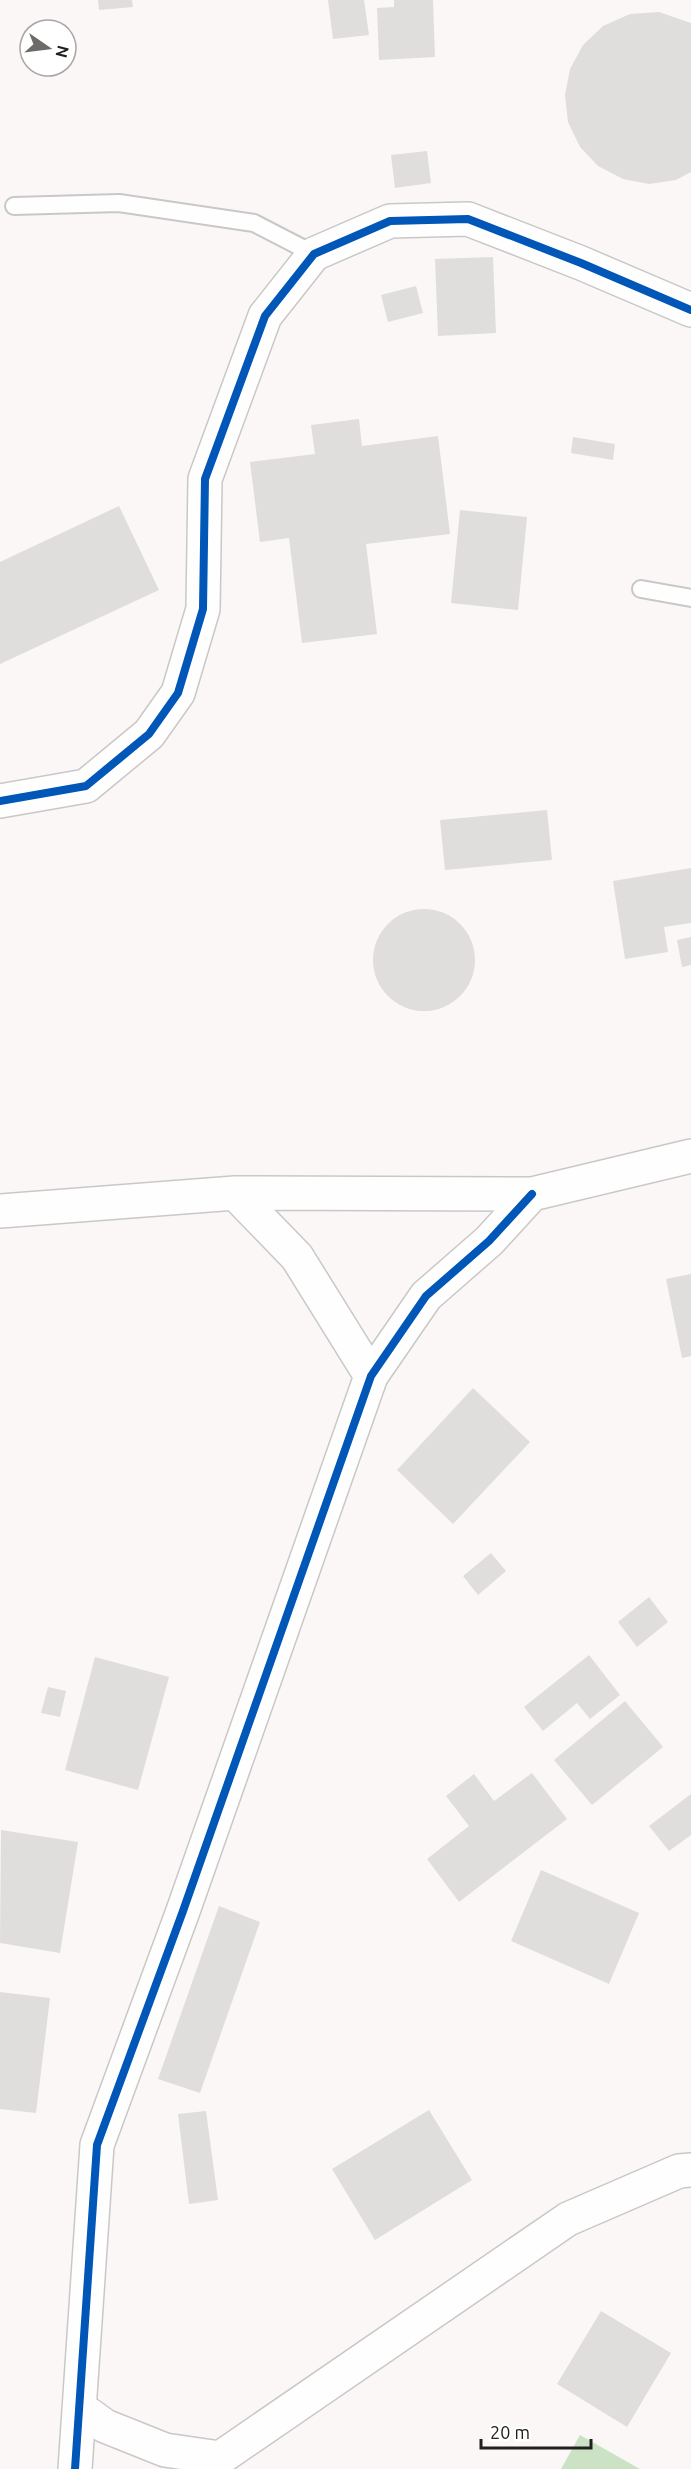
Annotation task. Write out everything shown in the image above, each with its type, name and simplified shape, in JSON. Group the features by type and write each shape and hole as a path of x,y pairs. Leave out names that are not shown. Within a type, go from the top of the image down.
{"street":[{"path":"0,801 86,786 149,734 178,693 203,609 205,479 265,316 314,254 390,221 468,219 581,263 691,310"},
{"path":"0,1211 235,1193 532,1194 691,1156"},
{"path":"235,1193 297,1257 371,1376"},
{"path":"75,2469 97,2145 183,1911 371,1376 426,1296 489,1241 532,1194"},
{"path":"80,2408 105,2426 165,2450 215,2464 568,2219 678,2171 691,2170"}],"lane":[{"path":"14,206 119,203 254,223 314,254"},
{"path":"640,589 691,598"}],"green space":[{"path":"580,2435 640,2469 561,2469"}],"building":[{"path":"98,0 132,0 133,7 99,10"},
{"path":"328,0 364,0 369,35 333,39"},
{"path":"394,0 433,0 435,57 379,60 377,8 394,7"},
{"path":"659,12 691,23 691,172 676,180 649,184 623,179 598,166 580,147 568,122 565,95 570,69 583,45 603,26 630,14"},
{"path":"427,151 431,183 395,188 391,155"},
{"path":"493,257 496,333 438,336 435,259"},
{"path":"416,286 423,313 388,322 381,295"},
{"path":"359,419 362,446 438,436 450,534 366,544 377,634 302,643 289,538 260,542 250,462 315,454 311,425"},
{"path":"573,437 615,444 613,460 571,453"},
{"path":"119,506 159,590 0,664 0,562"},
{"path":"460,510 527,517 518,610 451,603"},
{"path":"547,810 552,860 445,870 440,820"},
{"path":"691,868 691,923 664,927 668,952 625,959 613,881"},
{"path":"414,909 434,909 453,917 467,931 475,950 472,980 467,989 453,1003 434,1011 414,1011 395,1003 381,989 373,970 373,950 381,931 395,917"},
{"path":"691,937 691,965 682,967 677,940"},
{"path":"691,1274 691,1356 682,1358 666,1279"},
{"path":"473,1388 530,1442 453,1524 397,1470"},
{"path":"491,1553 506,1571 478,1595 463,1576"},
{"path":"649,1597 668,1622 637,1647 618,1622"},
{"path":"589,1655 620,1695 590,1719 577,1703 543,1731 524,1707"},
{"path":"95,1657 169,1677 138,1790 65,1770"},
{"path":"48,1687 66,1691 60,1717 41,1713"},
{"path":"625,1701 663,1747 592,1805 554,1760"},
{"path":"532,1773 567,1819 459,1902 427,1859 469,1826 446,1796 474,1774 494,1801"},
{"path":"691,1794 691,1835 669,1851 649,1826"},
{"path":"1,1830 78,1842 60,1953 0,1943"},
{"path":"541,1870 639,1913 609,1984 511,1941"},
{"path":"219,1906 260,1922 200,2093 158,2079"},
{"path":"0,1992 50,1998 36,2113 0,2109"},
{"path":"429,2110 472,2180 375,2240 332,2169"},
{"path":"206,2111 218,2200 189,2204 178,2114"},
{"path":"601,2311 671,2353 627,2427 557,2384"}],"cycle path":[{"path":"0,801 86,786 149,734 178,693 203,609 205,479 265,316 314,254 390,221 468,219 581,263 691,310"},
{"path":"75,2469 97,2145 183,1911 371,1376 426,1296 489,1241 532,1194"}]}
